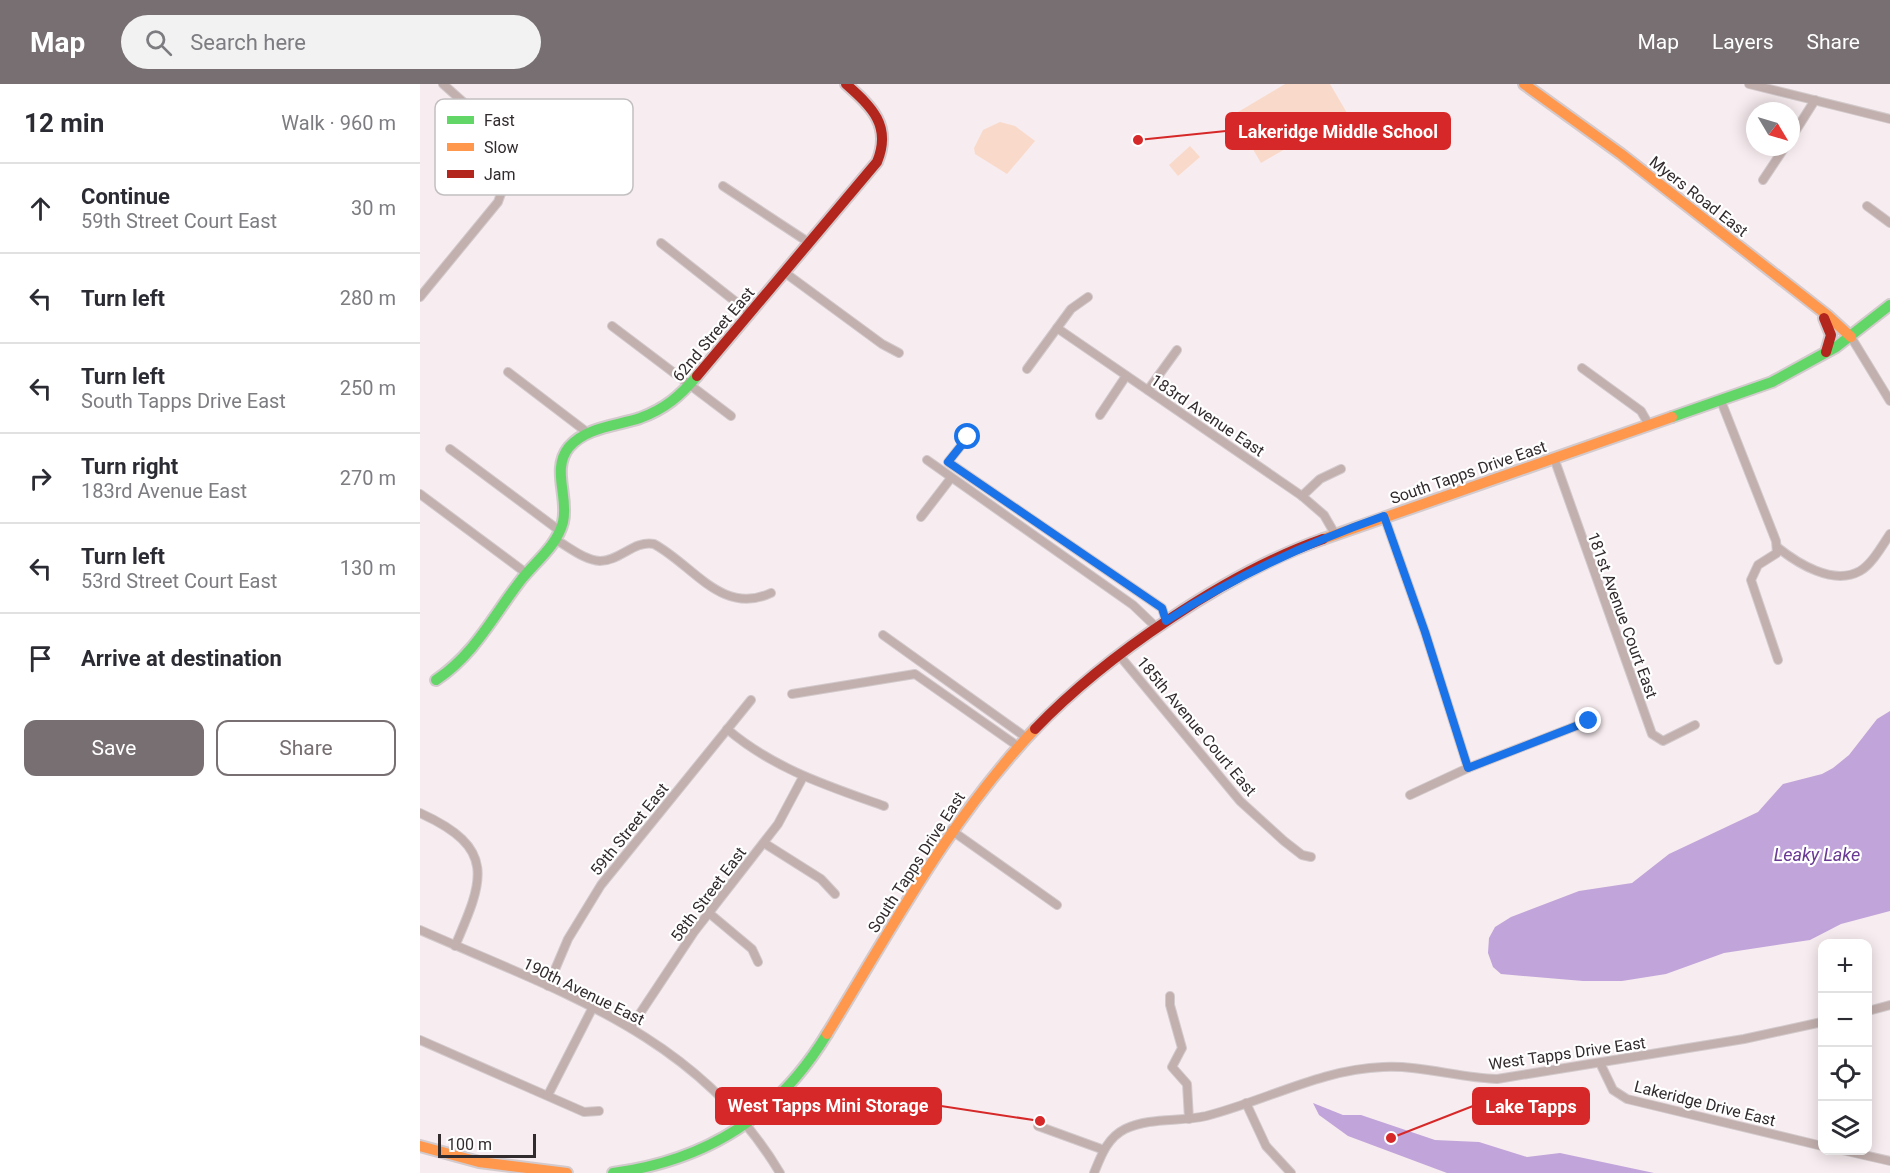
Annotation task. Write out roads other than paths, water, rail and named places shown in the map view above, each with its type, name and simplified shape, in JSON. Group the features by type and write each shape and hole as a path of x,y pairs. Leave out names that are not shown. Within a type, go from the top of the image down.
{"street":[{"path":"443,84 460,99"},
{"name":"62nd Street East","path":"558,536 565,513 561,464 569,447 588,433 643,417 672,402 691,386 808,242 877,162 885,141 879,122 846,84"},
{"name":"Myers Road East","path":"1524,84 1622,154 1813,304 1851,337"},
{"path":"1749,84 1890,119"},
{"path":"1800,124 1815,100"},
{"path":"1763,180 1779,156"},
{"path":"723,186 808,242"},
{"path":"420,297 498,202 501,195"},
{"path":"1867,206 1890,223"},
{"path":"661,243 750,313"},
{"path":"785,270 899,353 882,344 785,270"},
{"path":"1027,369 1071,309 1088,297"},
{"path":"1813,304 1832,329 1833,339 1825,354"},
{"name":"South Tapps Drive East","path":"613,1173 652,1167 685,1157 718,1142 775,1101 807,1063 951,830 1027,738 1119,655 1156,627 1250,572 1335,534 1772,382 1825,354 1851,337 1890,305"},
{"path":"612,326 731,416"},
{"name":"183rd Avenue East","path":"1057,328 1302,496 1324,515 1335,534"},
{"path":"1851,337 1890,401"},
{"path":"1148,390 1177,350"},
{"path":"1582,368 1641,411 1649,425"},
{"path":"508,372 588,433"},
{"path":"1100,416 1126,376"},
{"path":"1721,401 1767,514 1777,547 1775,556 1758,565 1750,580 1778,660"},
{"path":"968,437 948,462 1162,608 1166,621"},
{"path":"450,449 580,554 599,561 609,559 644,543 654,544 726,596 741,601 756,600 771,593"},
{"name":"181st Avenue Court East","path":"1554,458 1652,734 1662,741 1695,725"},
{"path":"927,460 1133,605 1156,627"},
{"path":"1302,496 1320,479 1341,469"},
{"path":"921,517 951,478"},
{"path":"420,494 526,573"},
{"path":"1384,516 1419,613 1468,768"},
{"path":"1777,547 1811,570 1853,573 1864,568 1890,534"},
{"path":"436,680 456,668 474,651 526,573 558,536"},
{"path":"883,634 1027,738"},
{"name":"185th Avenue Court East","path":"1119,655 1240,801 1284,841 1302,855 1311,857"},
{"path":"792,694 915,674 1019,747"},
{"name":"59th Street East","path":"548,986 568,939 601,885 751,700"},
{"path":"1410,795 1468,768 1589,721"},
{"path":"727,729 764,758 802,777 884,806"},
{"name":"58th Street East","path":"632,1027 709,913 786,813 802,777"},
{"path":"420,813 460,835 470,848 477,867 477,893 454,946"},
{"path":"951,830 1057,905"},
{"path":"764,843 821,879 835,894"},
{"path":"709,913 752,950 758,962"},
{"name":"190th Avenue East","path":"420,930 548,986 632,1027 690,1069 746,1124 780,1173"},
{"path":"1170,996 1170,1005 1182,1048 1172,1067 1187,1084 1189,1119"},
{"path":"1872,1010 1890,1005"},
{"path":"548,1095 593,1007"},
{"name":"West Tapps Drive East","path":"1094,1173 1104,1150 1115,1136 1126,1129 1149,1123 1189,1119 1316,1081 1375,1067 1403,1067 1497,1079 1767,1035 1818,1023"},
{"path":"420,1040 584,1112 599,1112"},
{"name":"Lakeridge Drive East","path":"1600,1063 1613,1090 1627,1099 1818,1145"},
{"path":"1246,1103 1266,1146 1291,1173"},
{"path":"1038,1126 1104,1150"},
{"path":"420,1146 480,1162 567,1173"},
{"path":"1864,1155 1890,1161"}],"water":[{"name":"Leaky Lake","path":"1890,711 1890,911 1841,924 1810,940 1724,953 1666,974 1622,981 1583,981 1501,974 1493,967 1488,953 1489,938 1495,927 1511,917 1579,891 1632,883 1669,854 1758,812 1783,784 1822,774 1833,768 1849,755 1877,719"},
{"path":"1313,1103 1343,1115 1361,1115 1435,1140 1479,1142 1527,1157 1560,1153 1654,1173 1447,1173 1348,1136 1319,1115"}],"place":[{"name":"Lakeridge Middle School","path":"1138,140"},
{"name":"West Tapps Mini Storage","path":"1040,1121"},
{"name":"Lake Tapps","path":"1391,1138"}]}
